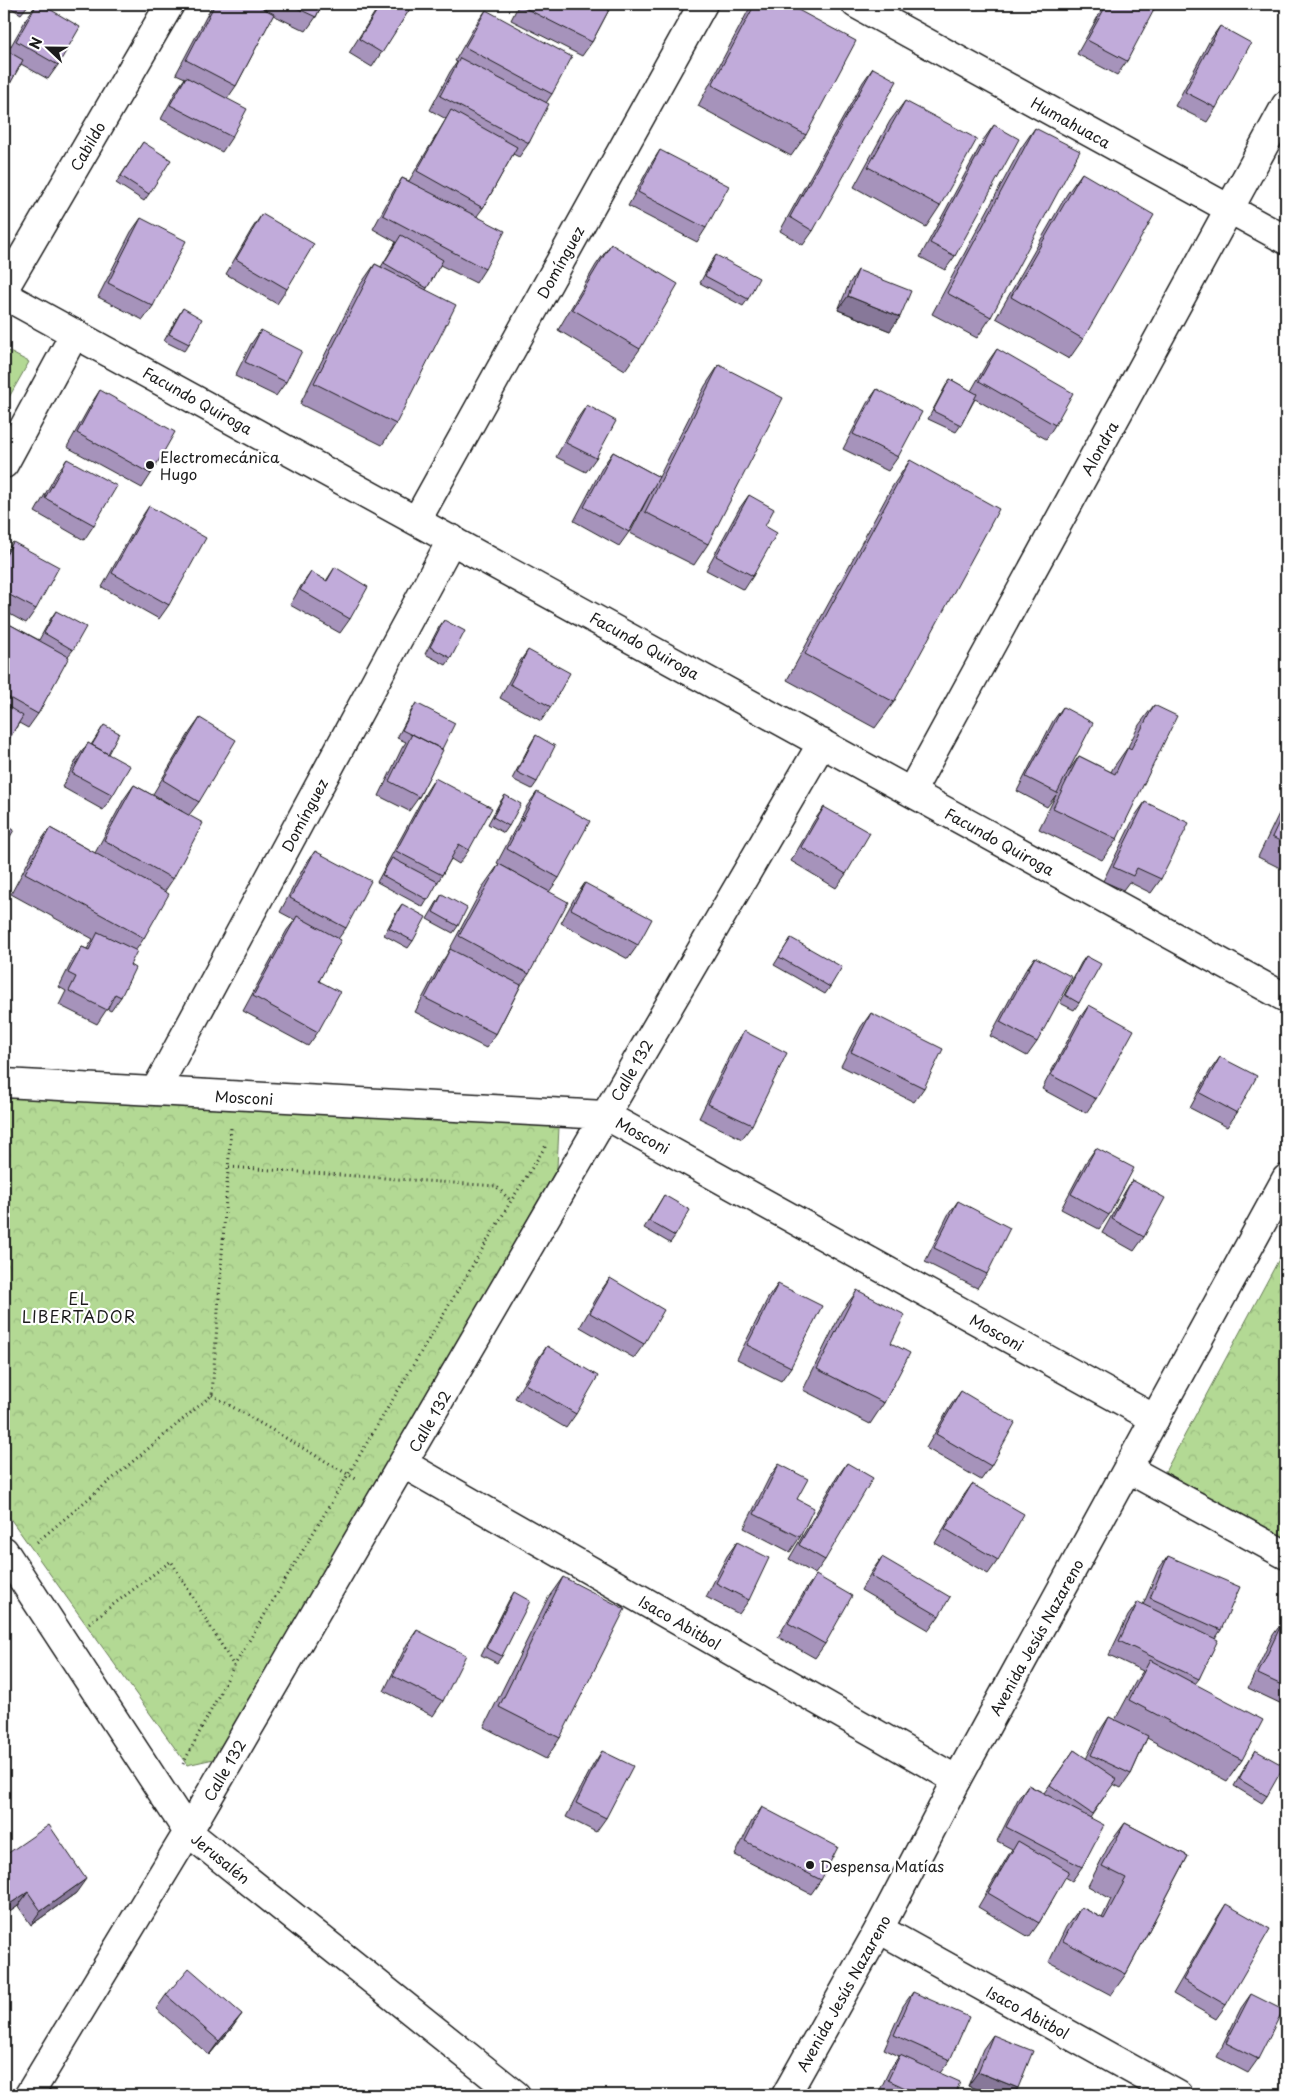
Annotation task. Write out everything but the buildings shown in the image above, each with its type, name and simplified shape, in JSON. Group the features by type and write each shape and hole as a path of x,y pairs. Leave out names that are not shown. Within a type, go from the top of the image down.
{"street":[{"name":"Cabildo","path":"4,289 170,4"},
{"name":"Domínguez","path":"417,520 703,4"},
{"name":"Humahuaca","path":"856,4 1286,240"},
{"name":"Alondra","path":"911,792 1286,105"},
{"name":"Facundo Quiroga","path":"4,295 1286,998"},
{"path":"4,464 75,333"},
{"name":"Domínguez","path":"156,1091 452,539"},
{"name":"Calle 132","path":"29,2095 188,1832 385,1492 404,1464 822,743"},
{"name":"Mosconi","path":"4,1083 233,1097 605,1115 1155,1419"},
{"name":"Avenida Jesús Nazareno","path":"786,2095 879,1929 957,1780 1286,1179"},
{"name":"Isaco Abitbol","path":"404,1464 957,1780"},
{"path":"1128,1468 1286,1555"},
{"name":"Jerusalén","path":"8,1557 63,1644 188,1832 516,2095"},
{"name":"Isaco Abitbol","path":"879,1929 1178,2095"}],"path":[{"path":"8,1557 212,1395 233,1097"},
{"path":"166,1798 234,1666 511,1201 566,1113"},
{"path":"229,1167 496,1186 511,1201"},
{"path":"212,1395 348,1475 385,1492"},
{"path":"63,1644 171,1561 234,1666"}],"green space":[{"path":"4,349 29,362 4,406"},
{"path":"4,1091 559,1127 557,1168 218,1758 187,1765 4,1510"},
{"path":"1286,1246 1286,1538 1165,1472"}],"place":[{"name":"Electromecánica Hugo","path":"150,465"},
{"name":"Despensa Matías","path":"810,1865"}],"district":[{"name":"EL LIBERTADOR","path":"79,1307"}]}
